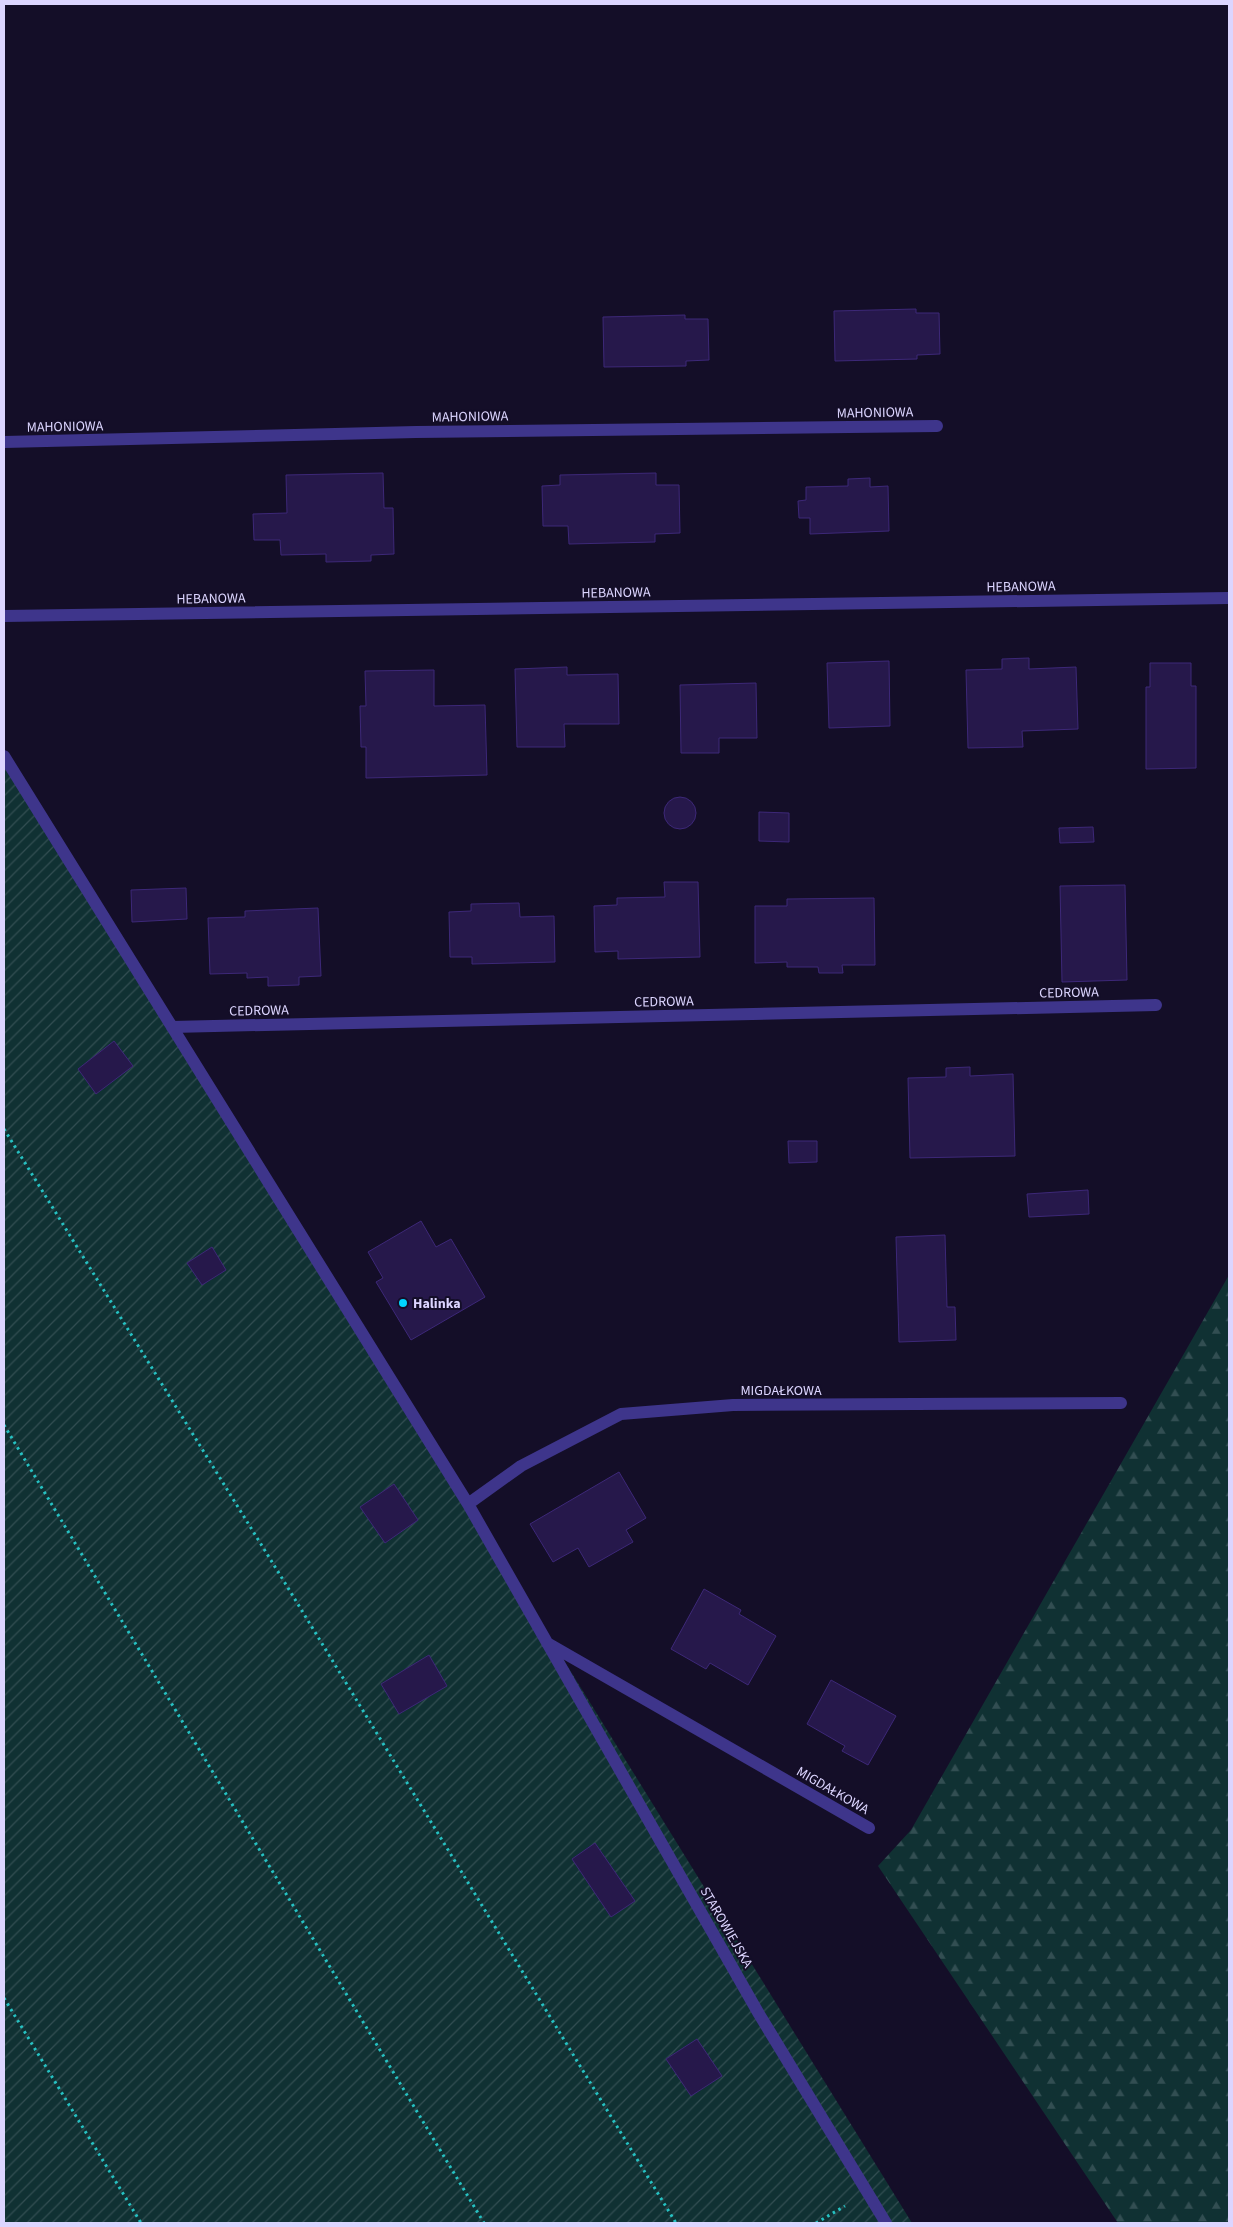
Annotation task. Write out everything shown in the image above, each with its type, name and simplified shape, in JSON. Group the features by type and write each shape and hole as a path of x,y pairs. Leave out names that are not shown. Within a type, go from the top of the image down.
{"street":[{"name":"MAHONIOWA","path":"4,442 416,432 937,426"},
{"name":"HEBANOWA","path":"4,616 1229,598"},
{"name":"STAROWIEJSKA","path":"4,756 468,1504 759,2014 886,2223"},
{"name":"CEDROWA","path":"172,1027 1156,1005"},
{"name":"MIGDAŁKOWA","path":"468,1504 521,1466 620,1414 733,1405 1120,1403"},
{"name":"MIGDAŁKOWA","path":"547,1643 869,1828"}],"path":[{"path":"4,1130 285,1583 676,2223"},
{"path":"4,1425 484,2223"},
{"path":"4,1998 141,2223"},
{"path":"816,2223 867,2193"}],"green space":[{"path":"4,760 172,1027 912,2223 4,2223"},
{"path":"1229,1275 1229,2223 1118,2223 878,1866 911,1830"}],"building":[{"path":"916,309 916,313 939,313 940,354 917,355 917,359 835,361 834,311"},
{"path":"685,315 685,319 708,319 709,360 686,361 686,366 604,367 603,317"},
{"path":"383,473 384,508 393,508 394,554 371,555 371,561 326,562 326,554 281,555 280,540 254,540 253,514 287,513 286,475"},
{"path":"656,473 656,485 679,485 680,533 655,534 655,542 569,544 568,526 543,526 542,486 560,485 560,475"},
{"path":"870,478 870,487 888,486 889,531 810,534 810,518 799,518 798,501 806,500 806,487 848,486 848,479"},
{"path":"1029,658 1029,669 1076,667 1078,729 1022,731 1023,747 968,748 966,670 1002,669 1002,659"},
{"path":"889,661 890,726 829,728 827,663"},
{"path":"1150,663 1191,663 1191,686 1196,686 1196,768 1146,769 1146,687 1150,687"},
{"path":"567,667 567,675 618,674 619,724 564,724 565,747 517,747 515,669"},
{"path":"434,670 434,706 485,705 487,775 366,778 366,747 361,747 360,706 366,706 365,671"},
{"path":"756,683 757,738 719,738 719,753 681,753 680,685"},
{"path":"680,797 686,798 691,802 695,807 695,819 691,824 686,828 680,829 674,828 669,824 665,819 664,813 665,807 669,802 674,798"},
{"path":"759,812 789,813 789,842 759,841"},
{"path":"1093,827 1094,842 1060,843 1059,828"},
{"path":"664,882 698,882 700,957 618,959 618,951 595,952 594,906 617,905 617,898 665,897"},
{"path":"1125,885 1127,980 1062,982 1060,886"},
{"path":"186,888 187,919 132,922 131,890"},
{"path":"874,898 875,965 842,965 843,973 819,973 818,967 787,967 787,962 755,963 755,906 787,906 787,899"},
{"path":"519,903 520,917 554,916 555,962 472,964 472,957 450,957 449,912 471,911 471,904"},
{"path":"318,908 321,976 299,977 299,985 268,986 268,977 247,978 247,973 210,974 208,918 245,917 245,911"},
{"path":"114,1041 133,1066 96,1094 78,1069"},
{"path":"970,1067 970,1076 1013,1074 1015,1156 910,1158 908,1078 946,1077 946,1068"},
{"path":"788,1141 817,1141 817,1162 789,1163"},
{"path":"1088,1190 1089,1214 1029,1217 1027,1194"},
{"path":"421,1221 436,1247 451,1239 485,1297 411,1340 376,1282 383,1278 368,1252"},
{"path":"945,1235 947,1307 955,1307 956,1340 899,1342 896,1237"},
{"path":"212,1247 226,1270 202,1285 187,1263"},
{"path":"619,1472 646,1518 626,1530 633,1542 589,1567 578,1548 553,1562 530,1524"},
{"path":"394,1484 418,1520 385,1543 360,1507"},
{"path":"704,1589 741,1610 739,1614 776,1636 748,1685 710,1663 706,1669 671,1649"},
{"path":"429,1655 447,1686 399,1714 381,1684"},
{"path":"831,1680 896,1716 868,1765 842,1751 845,1746 807,1724"},
{"path":"595,1843 635,1901 611,1917 572,1859"},
{"path":"697,2039 722,2076 691,2096 666,2059"}],"place":[{"name":"Halinka","path":"403,1303"}]}
